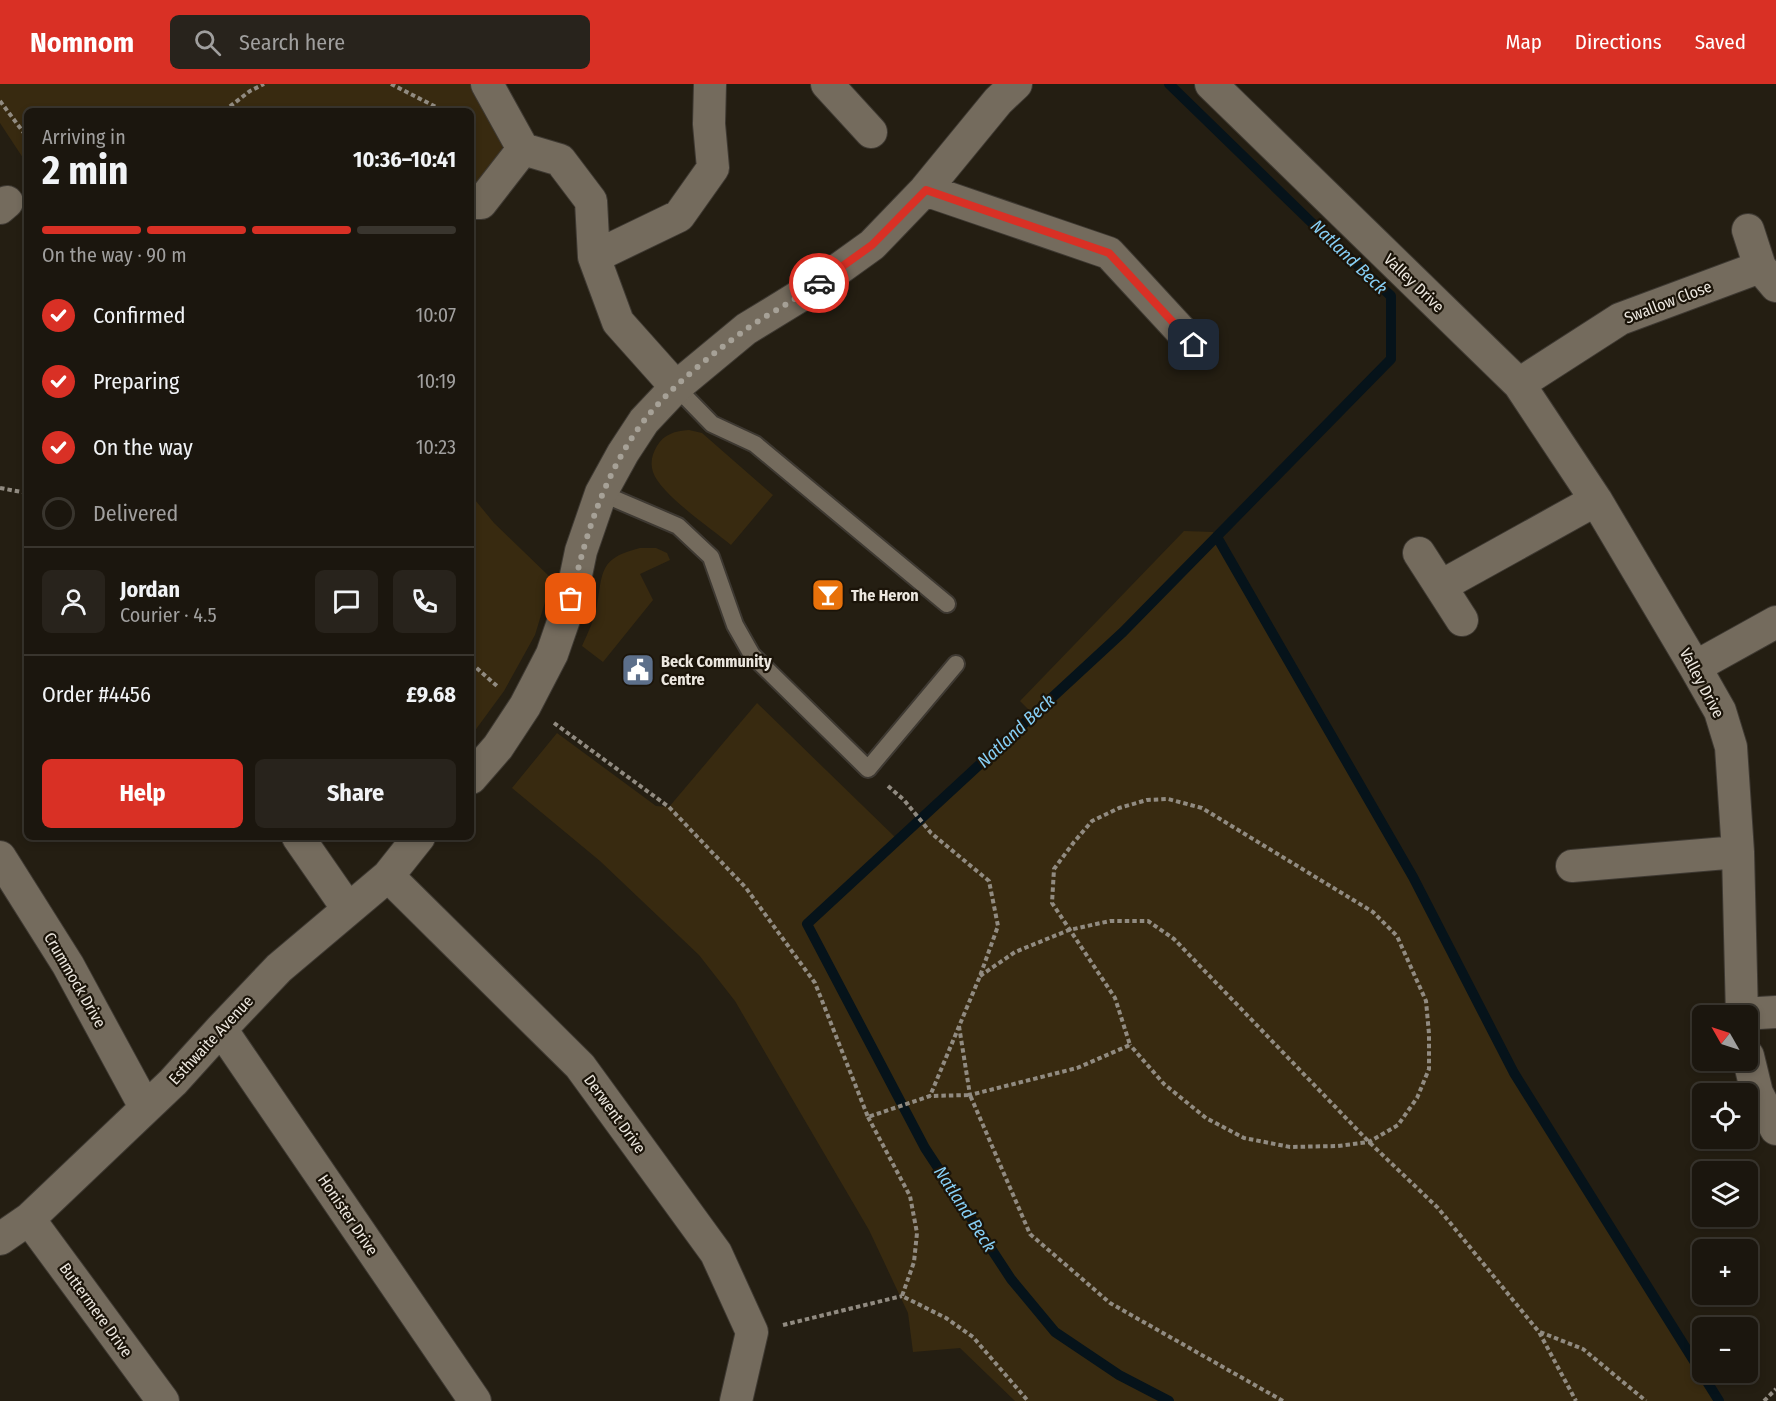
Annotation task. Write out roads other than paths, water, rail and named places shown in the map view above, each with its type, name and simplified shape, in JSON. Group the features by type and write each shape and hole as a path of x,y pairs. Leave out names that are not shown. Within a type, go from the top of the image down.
{"street":[{"path":"487,84 523,149 560,160 591,201 594,257 618,322 676,387"},
{"path":"594,257 679,216 713,168 709,124 710,84"},
{"path":"827,84 871,132"},
{"path":"474,775 498,747 525,706 552,654 571,599 581,551 601,493 644,421 676,387 746,329 808,291 872,245 926,190 998,101 1016,84"},
{"name":"Valley Drive","path":"1210,84 1519,384 1596,500 1695,667 1720,711 1731,747 1738,852 1742,1005"},
{"path":"474,202 481,203 523,149"},
{"path":"926,190 1109,253 1194,345"},
{"name":"Swallow Close","path":"1519,384 1620,320 1768,276 1748,230"},
{"path":"1441,586 1596,500"},
{"path":"1419,553 1462,620"},
{"path":"1695,667 1776,622"},
{"path":"300,840 348,909"},
{"name":"Esthwaite Avenue","path":"0,1239 29,1219 173,1082 279,968 388,876 417,840"},
{"path":"1572,866 1738,852"},
{"name":"Crummock Drive","path":"0,856 68,965 145,1107"},
{"name":"Derwent Drive","path":"388,876 580,1066 716,1254 752,1332 736,1401"},
{"name":"Valley Drive","path":"1758,1014 1776,1012"},
{"name":"Honister Drive","path":"220,1029 476,1401"},
{"path":"1752,1071 1757,1093 1776,1129"},
{"name":"Buttermere Drive","path":"29,1219 163,1401"}],"lane":[{"path":"676,387 712,424 754,444 947,604"},
{"path":"601,493 678,526 711,556 735,625 752,656 868,769 956,664"}],"waterway":[{"name":"Natland Beck","path":"1169,84 1391,296 1391,359 1123,632 807,924 925,1148 1011,1279 1055,1332 1119,1375 1169,1401"},
{"path":"1217,537 1413,877 1514,1073 1719,1401"}],"place":[{"name":"The Heron","path":"828,595"},
{"name":"Beck Community Centre","path":"638,670"}]}
